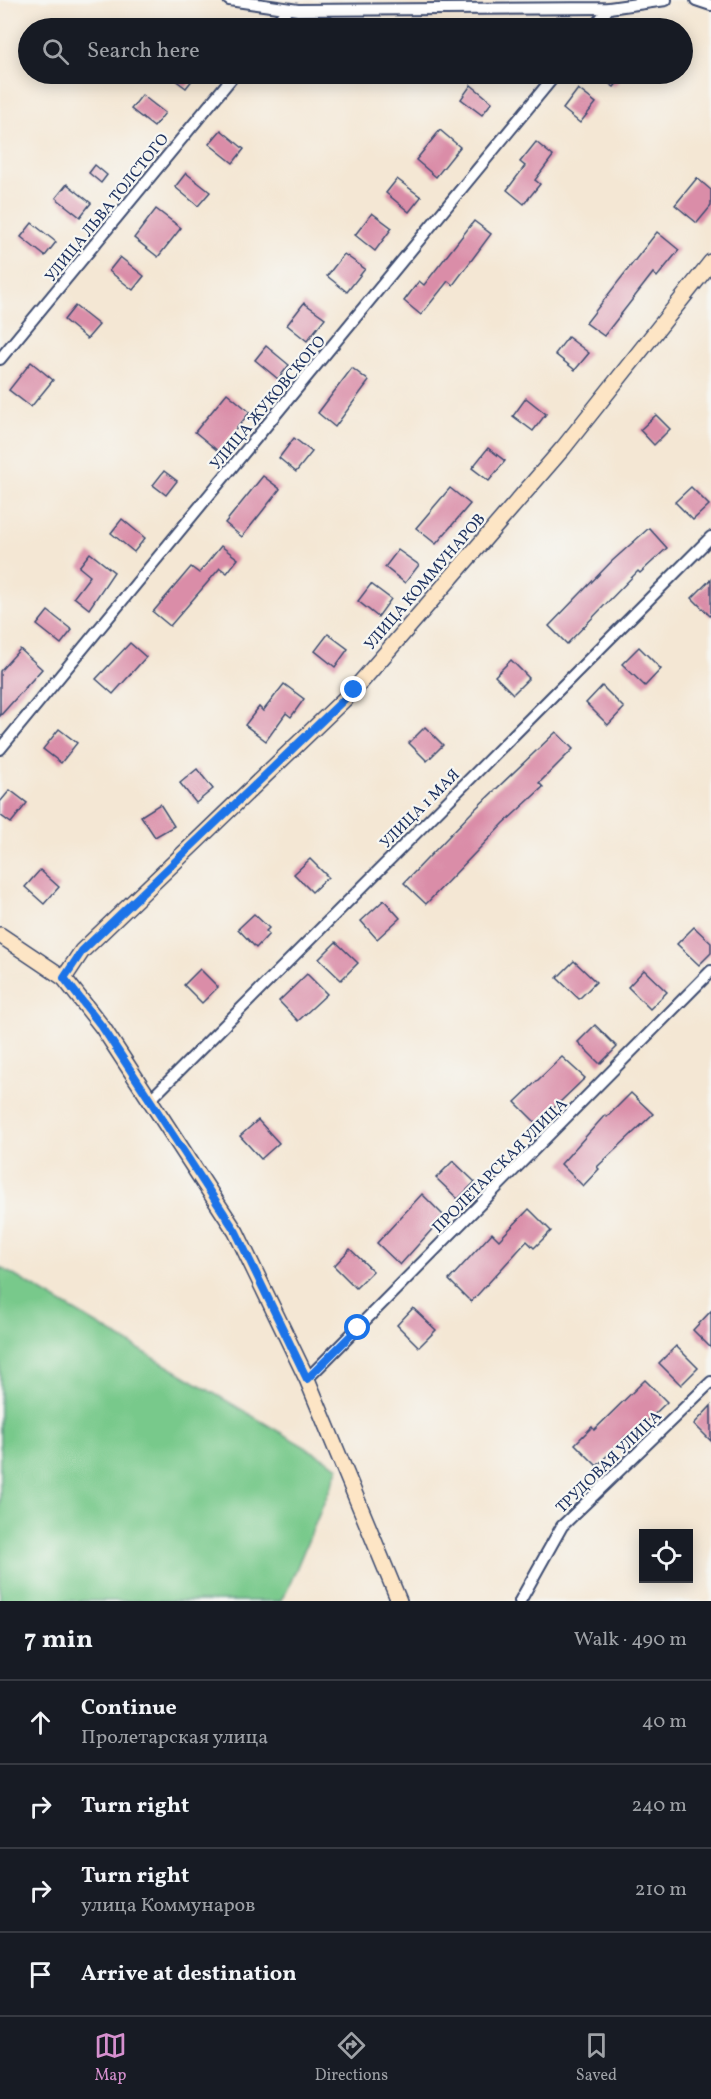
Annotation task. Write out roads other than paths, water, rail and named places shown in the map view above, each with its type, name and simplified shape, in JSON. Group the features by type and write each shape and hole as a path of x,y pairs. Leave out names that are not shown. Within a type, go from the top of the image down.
{"main road":[{"name":"УЛИЦА КОММУНАРОВ","path":"64,978 82,951 354,690 564,447 711,262"},
{"path":"0,935 64,978 103,1028 236,1232 307,1379 399,1601"}],"street":[{"path":"229,0 295,7 609,8 666,0"},
{"path":"696,0 711,5"},
{"path":"283,18 295,7"},
{"path":"601,18 609,8"},
{"name":"УЛИЦА ЛЬВА ТОЛСТОГО","path":"0,359 227,84"},
{"name":"УЛИЦА ЖУКОВСКОГО","path":"0,749 548,84"},
{"name":"УЛИЦА 1 МАЯ","path":"149,1101 711,537"},
{"name":"ПРОЛЕТАРСКАЯ УЛИЦА","path":"307,1379 711,971"},
{"name":"ТРУДОВАЯ УЛИЦА","path":"520,1601 562,1526 711,1382"}]}
